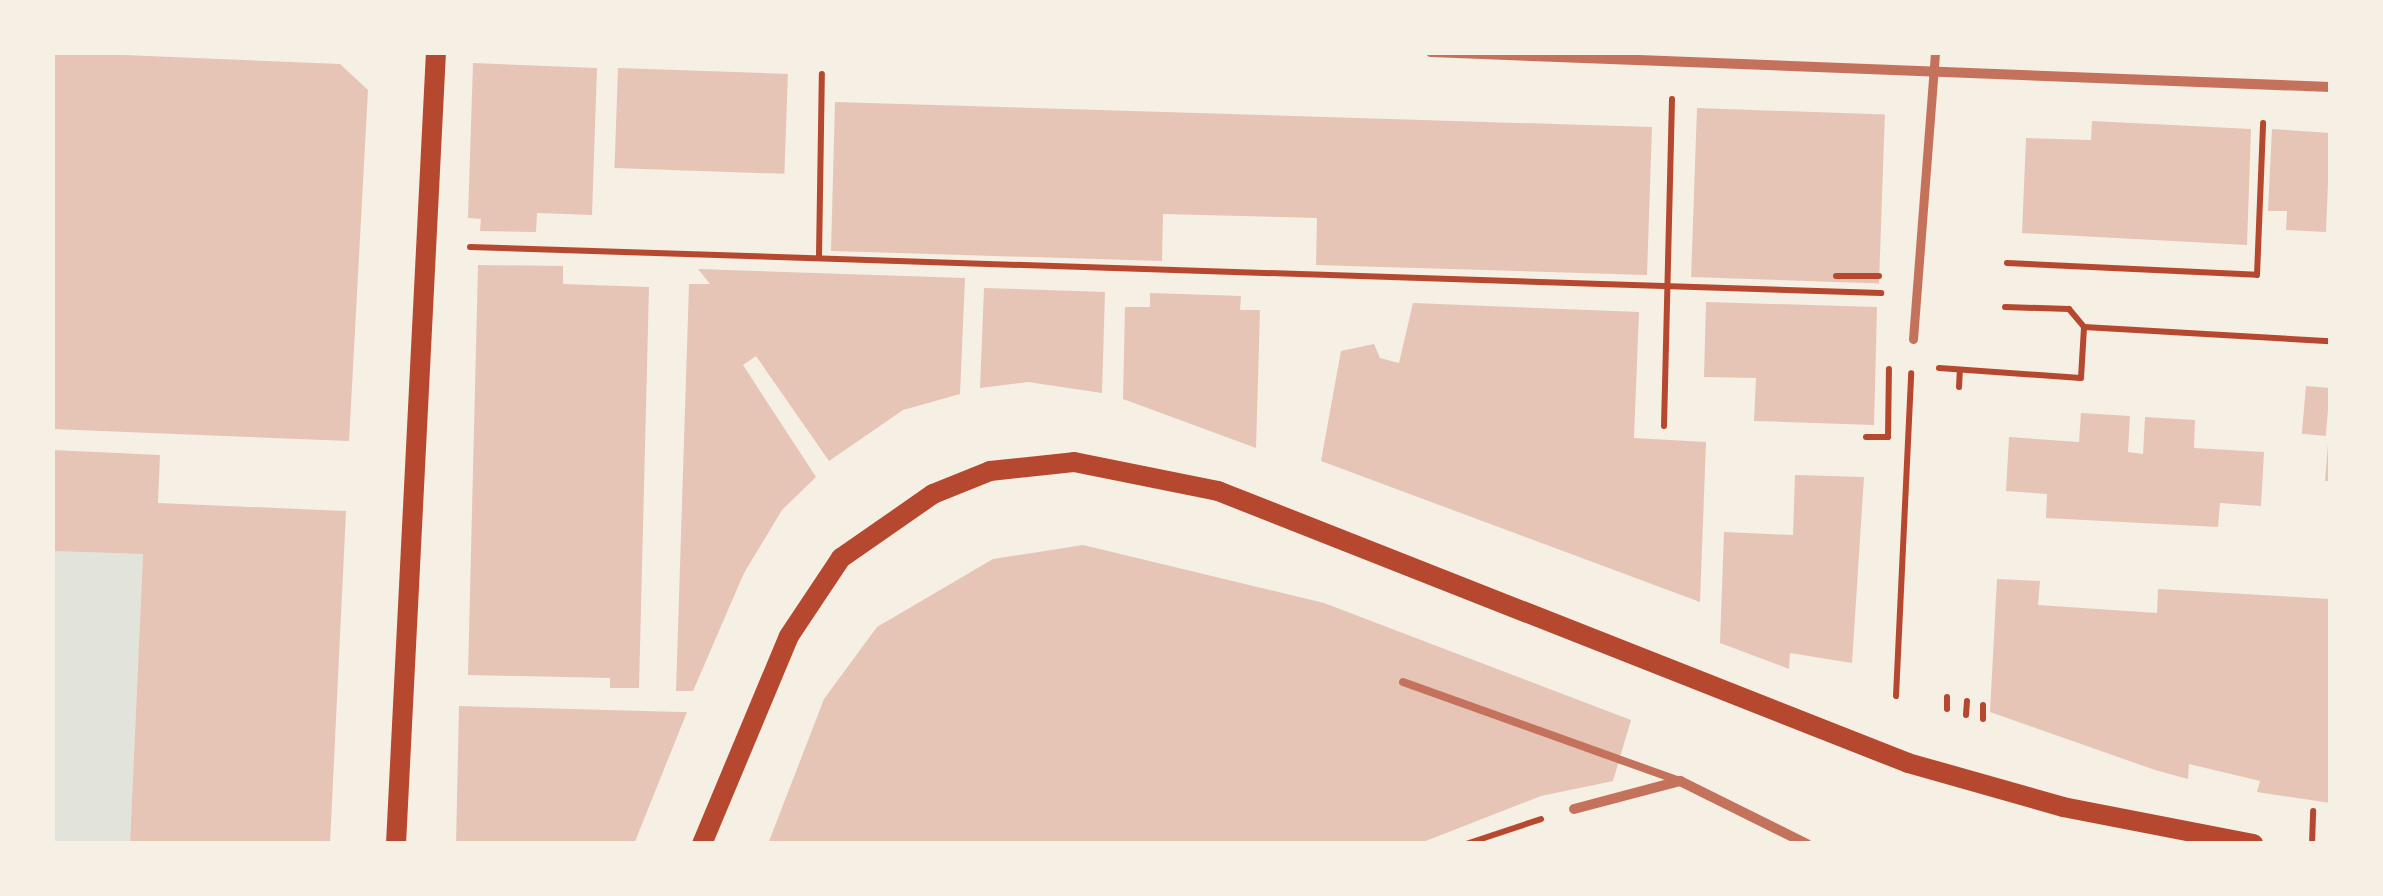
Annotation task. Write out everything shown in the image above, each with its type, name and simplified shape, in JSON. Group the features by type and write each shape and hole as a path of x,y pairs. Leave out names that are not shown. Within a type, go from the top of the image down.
{"main road":[{"path":"396,844 436,52"},
{"path":"702,844 790,636 841,558 933,494 990,471 1074,462 1218,492 1908,762 2063,807 2241,842"}],"street":[{"path":"1431,52 2330,88"},
{"path":"1914,338 1935,52"},
{"path":"1574,809 1680,781 1806,844"}],"lane":[{"path":"1403,682 1680,781"}],"path":[{"path":"819,256 822,74"},
{"path":"1664,426 1672,98"},
{"path":"2007,263 2258,275 2264,122"},
{"path":"458,246 1669,283 1880,293"},
{"path":"1836,276 1880,276"},
{"path":"1866,437 1888,437 1889,366 2081,378 2084,327 2069,309 2005,307"},
{"path":"2084,327 2330,341"},
{"path":"1959,388 1960,370"},
{"path":"1896,696 1910,383"},
{"path":"1947,698 1947,710"},
{"path":"1966,715 1967,701"},
{"path":"1983,705 1983,719"},
{"path":"1466,844 1574,809"},
{"path":"2312,844 2313,811"}],"shaded area":[{"path":"53,551 143,554 130,843 53,844"}],"building":[{"path":"52,52 340,64 368,90 349,441 52,429"},
{"path":"473,63 597,68 592,215 537,213 536,232 480,231 481,219 468,218"},
{"path":"618,68 788,74 784,174 615,168"},
{"path":"835,102 1652,127 1647,275 1316,265 1317,218 1163,214 1162,261 831,251"},
{"path":"1697,108 1885,115 1879,283 1691,277"},
{"path":"2092,121 2251,129 2247,245 2022,233 2026,138 2091,140"},
{"path":"2272,129 2330,133 2326,232 2286,230 2287,211 2268,211"},
{"path":"478,265 563,266 563,284 649,287 639,688 610,688 610,678 468,675"},
{"path":"698,269 965,278 960,394 903,410 829,461 756,356 743,365 816,477 782,510 744,573 693,691 676,691 689,284 710,284"},
{"path":"984,288 1105,292 1102,393 1028,382 980,388"},
{"path":"1150,293 1241,296 1240,310 1260,310 1256,448 1123,399 1125,307 1150,307"},
{"path":"1706,302 1877,307 1874,425 1754,421 1756,378 1704,377"},
{"path":"1413,303 1639,312 1634,438 1706,442 1700,602 1321,461 1341,351 1374,344 1380,358 1399,363"},
{"path":"2306,386 2330,388 2326,436 2302,434"},
{"path":"2081,413 2130,416 2128,452 2143,454 2145,417 2195,420 2194,448 2264,452 2261,506 2220,503 2218,527 2046,518 2047,494 2006,491 2009,437 2079,442"},
{"path":"2328,444 2330,481 2325,481"},
{"path":"52,450 160,455 158,503 346,511 330,844 130,844 143,554 52,551"},
{"path":"1795,475 1864,477 1852,663 1790,653 1789,669 1720,643 1724,532 1793,535"},
{"path":"1083,545 1324,603 1631,720 1613,781 1541,796 1418,844 768,844 824,699 877,627 993,559"},
{"path":"1997,579 2040,581 2038,605 2157,613 2158,589 2330,599 2330,803 2257,792 2260,781 2189,764 2188,779 1990,712"},
{"path":"459,706 687,712 634,844 456,844"}]}
